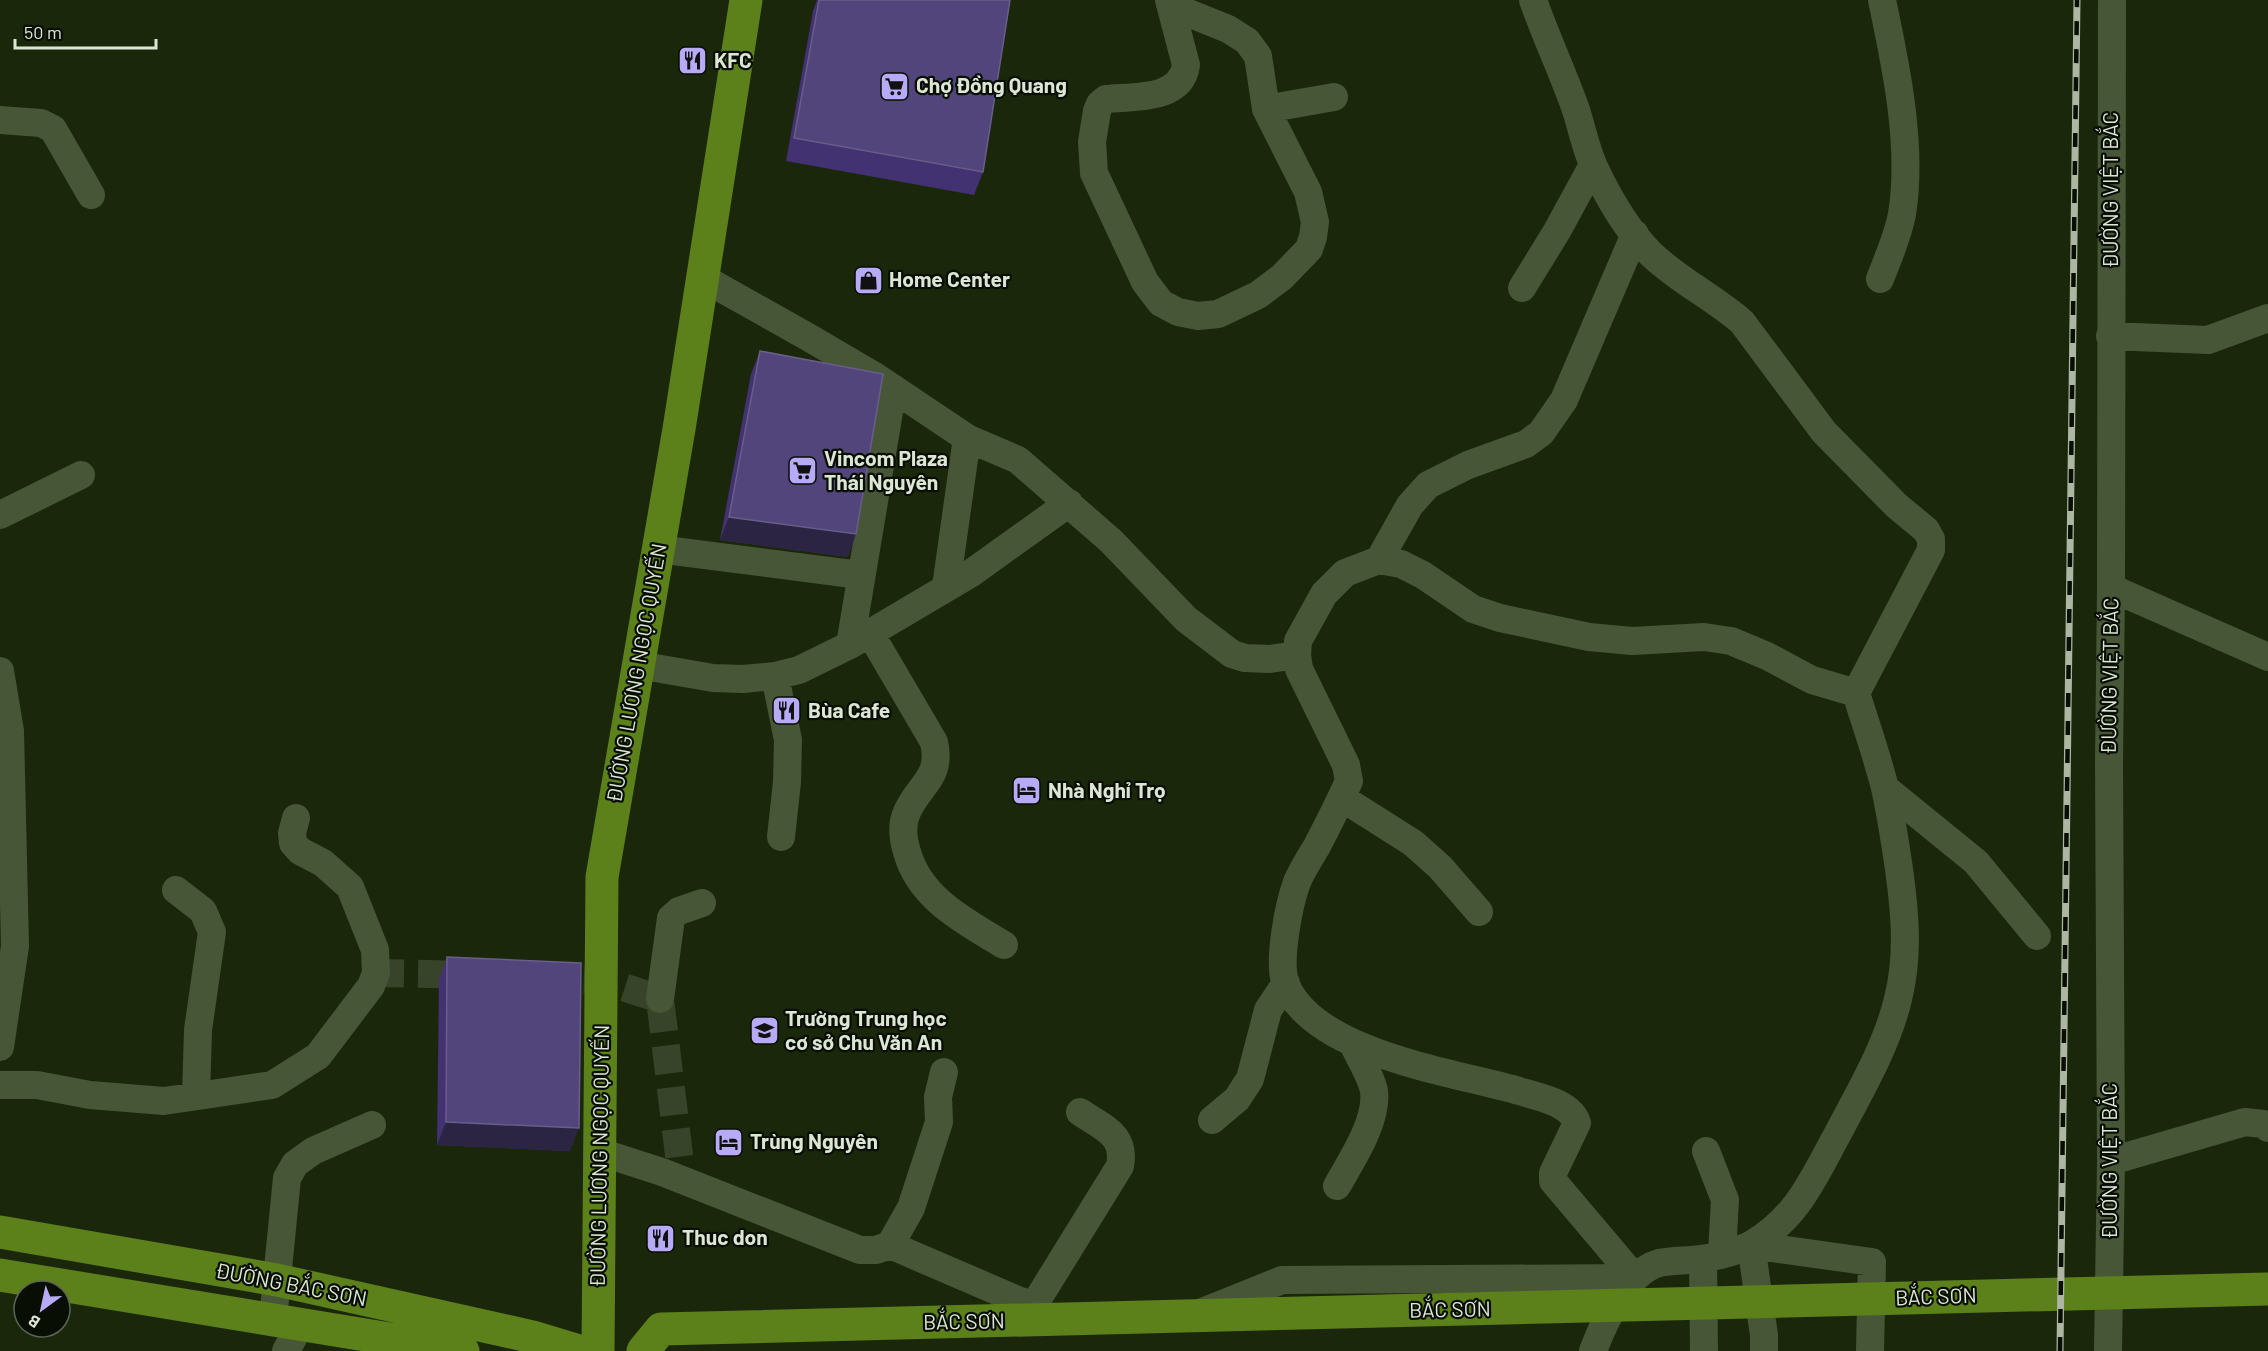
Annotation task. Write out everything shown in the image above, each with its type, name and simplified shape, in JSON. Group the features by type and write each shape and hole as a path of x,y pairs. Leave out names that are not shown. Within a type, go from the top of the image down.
{"main road":[{"name":"ĐƯỜNG LƯƠNG NGỌC QUYẾN","path":"598,1351 602,877 658,549 746,0"},
{"name":"ĐƯỜNG BẮC SƠN","path":"0,1232 276,1280 533,1338 579,1351"},
{"name":"ĐƯỜNG BẮC SƠN","path":"0,1275 284,1331 463,1351"},
{"name":"BẮC SƠN","path":"643,1351 661,1329 2268,1288"}],"street":[{"path":"1533,0 1576,110 1593,165 1615,207 1651,253 1677,275 1742,322 1824,432 1897,506 1926,530 1931,539 1931,550 1856,693 1885,788 1905,917 1905,960 1898,1000 1866,1080 1809,1189 1786,1218 1751,1245 1712,1256 1660,1263 1647,1268 1635,1278 1621,1296 1593,1351"},
{"path":"1880,279 1902,216 1906,186 1899,92 1882,0"},
{"name":"ĐƯỜNG VIỆT BẮC","path":"2108,1351 2111,1161 2109,762 2112,0"},
{"path":"1170,3 1228,29 1247,41 1258,56 1266,109 1308,192 1315,222 1309,249 1282,277 1258,295 1218,314 1198,316 1178,312 1161,303 1145,282 1094,172 1092,142 1100,104 1106,99 1159,94 1177,85 1185,74 1186,65 1170,3"},
{"path":"1266,109 1335,97"},
{"path":"0,120 41,123 53,129 92,195"},
{"path":"1522,288 1557,231 1593,165"},
{"path":"1379,560 1410,505 1428,484 1468,465 1526,444 1541,433 1552,419 1564,400 1635,234"},
{"path":"702,278 808,337 968,438 1018,460 1111,541 1186,619 1232,654 1270,659 1297,656"},
{"path":"2110,336 2208,340 2268,318"},
{"path":"892,388 860,575 860,639 934,742 938,756 935,770 907,812 903,827 904,844 911,866 925,888 941,905 1004,945"},
{"path":"946,587 968,438"},
{"path":"0,515 81,475"},
{"path":"638,665 713,678 743,679 775,676 800,670 860,639 970,574 1069,503"},
{"path":"658,549 860,575"},
{"path":"1635,1278 1553,1180 1553,1173 1577,1123 1569,1111 1545,1099 1398,1059 1353,1044 1316,1023 1297,1002 1286,983 1283,965 1289,906 1298,880 1350,781 1346,765 1299,669 1298,641 1324,594 1345,573 1379,560 1423,575 1473,609 1500,618 1589,637 1632,641 1704,637 1731,641 1767,656 1812,680 1856,693"},
{"path":"2111,588 2268,657"},
{"path":"0,671 5,731 7,875 15,946 0,1047"},
{"path":"775,676 788,740 787,782 781,837"},
{"path":"1885,788 1976,862 2037,936"},
{"path":"1342,798 1413,843 1440,867 1479,912"},
{"path":"0,1085 37,1085 90,1095 164,1101 272,1085 318,1056 371,986 376,973 375,950 350,887 323,863 300,851 293,843 292,833 296,818"},
{"path":"176,890 203,911 212,932 198,1030 196,1096"},
{"path":"660,999 671,918 679,911 702,903"},
{"path":"1212,1120 1237,1099 1250,1079 1268,1010 1286,983"},
{"path":"1337,1186 1366,1130 1373,1103 1374,1090 1353,1044"},
{"path":"600,1152 662,1172 860,1250 876,1250 890,1245 911,1208 939,1122 938,1097 944,1072"},
{"path":"890,1245 1020,1301 1030,1304 1036,1302 1120,1166 1122,1154 1116,1137 1080,1112"},
{"path":"2111,1161 2245,1122 2264,1124 2268,1128"},
{"path":"284,1331 276,1280 287,1178 295,1164 313,1152 372,1125"},
{"path":"1704,1351 1712,1256 1725,1200 1706,1151"},
{"path":"1751,1245 1764,1335 1764,1351"},
{"path":"1751,1245 1872,1262 1870,1351"},
{"path":"1190,1316 1282,1280 1635,1278"}],"building":[{"name":"Chợ Đồng Quang","path":"819,0 1010,0 983,172 794,138"},
{"name":"Vincom Plaza Thái Nguyên","path":"760,351 883,374 856,534 729,517"},
{"path":"447,957 581,963 579,1128 446,1122"}],"tunnel":[{"path":"376,973 478,975"},
{"path":"542,978 601,980 660,999 680,1163"}],"railway":[{"path":"2060,1351 2077,0"}],"place":[{"name":"KFC","path":"693,61"},
{"name":"Chợ Đồng Quang","path":"895,86"},
{"name":"Home Center","path":"868,280"},
{"name":"Vincom Plaza Thái Nguyên","path":"803,471"},
{"name":"Bùa Cafe","path":"787,711"},
{"name":"Nhà Nghỉ Trọ","path":"1027,791"},
{"name":"Trường Trung học cơ sở Chu Văn An","path":"764,1031"},
{"name":"Trùng Nguyên","path":"729,1142"},
{"name":"Thuc don","path":"661,1238"}]}
